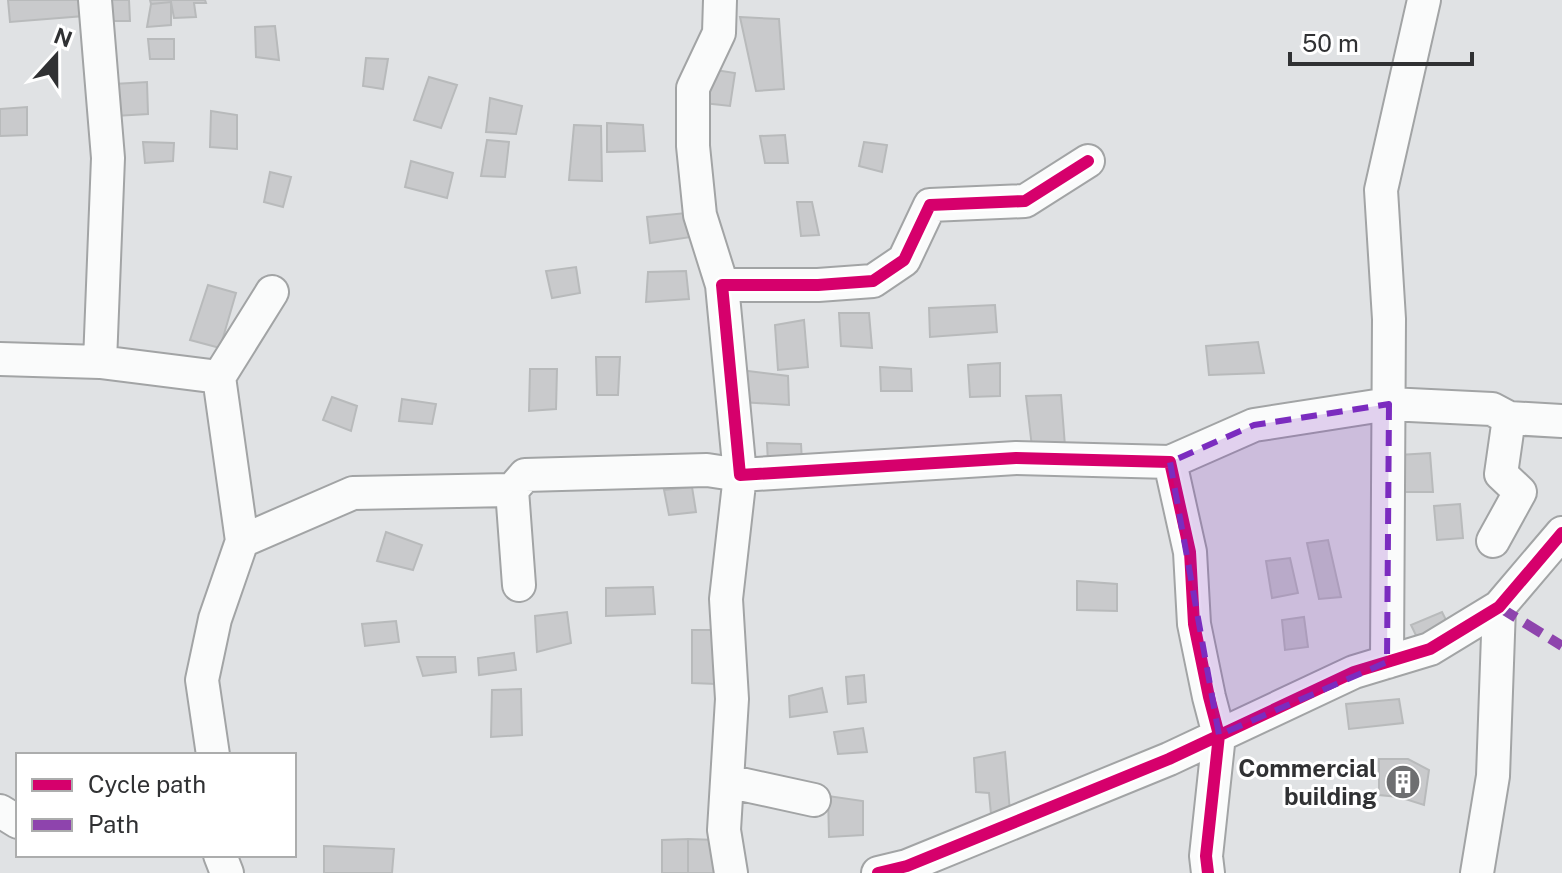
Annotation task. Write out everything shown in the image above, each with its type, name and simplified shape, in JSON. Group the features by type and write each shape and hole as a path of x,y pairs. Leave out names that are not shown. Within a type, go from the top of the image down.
{"street":[{"path":"95,0 108,158 100,362"},
{"path":"720,0 719,33 693,88 693,146 700,215 722,285 740,475 726,599 732,699 724,830 731,873"},
{"path":"1387,662 1389,319 1381,190 1424,0"},
{"path":"722,285 818,285 873,281 904,260 930,205 1025,201 1088,161"},
{"path":"213,753 202,680 215,619 242,541 219,377 272,292"},
{"path":"0,359 100,362 219,377"},
{"path":"519,585 512,490 525,475 707,470 740,475 1016,458 1170,462 1254,425 1389,404 1492,409 1509,418 1562,421"},
{"path":"1493,541 1520,492 1501,474 1509,418"},
{"path":"1170,462 1190,552 1194,624 1219,735 1206,856 1208,873"},
{"path":"242,541 353,493 512,490"},
{"path":"878,873 907,866 937,864 1354,672 1430,649 1499,607 1562,533"},
{"path":"1477,873 1493,776 1499,607"},
{"path":"727,781 814,800"}],"highlighted area":[{"path":"1389,404 1387,662 1219,735 1170,462 1254,425"}],"building":[{"path":"8,0 84,0 84,16 10,22"},
{"path":"101,0 129,0 130,21 102,21"},
{"path":"150,0 205,0 206,3 194,3 196,17 174,18 171,2 151,4"},
{"path":"171,2 171,25 147,27 151,4"},
{"path":"740,17 779,19 784,89 756,91"},
{"path":"275,26 279,60 256,57 255,27"},
{"path":"148,39 174,39 174,59 150,59"},
{"path":"366,58 388,59 383,89 363,86"},
{"path":"709,69 735,73 730,106 704,103"},
{"path":"429,77 457,85 441,128 414,120"},
{"path":"147,82 148,114 115,116 114,84"},
{"path":"490,98 522,106 516,134 486,132"},
{"path":"27,107 27,135 0,136 0,109"},
{"path":"211,111 237,115 237,149 210,147"},
{"path":"607,123 643,125 645,151 607,152"},
{"path":"574,125 601,126 602,181 569,180"},
{"path":"785,135 788,163 765,163 760,136"},
{"path":"487,140 509,142 505,177 481,176"},
{"path":"143,142 174,143 173,161 145,163"},
{"path":"864,142 887,145 882,172 859,166"},
{"path":"411,161 453,173 447,198 405,187"},
{"path":"270,172 291,177 283,207 264,202"},
{"path":"797,202 812,202 819,235 801,236"},
{"path":"686,213 691,237 650,243 647,217"},
{"path":"576,267 580,293 552,298 546,271"},
{"path":"686,271 689,299 646,302 648,272"},
{"path":"208,285 236,293 220,348 190,340"},
{"path":"995,305 997,332 930,337 929,308"},
{"path":"839,313 869,313 872,348 841,346"},
{"path":"804,320 808,367 778,370 775,325"},
{"path":"1258,342 1264,373 1209,375 1206,346"},
{"path":"596,357 620,357 618,395 597,395"},
{"path":"1000,363 1000,396 970,397 968,365"},
{"path":"880,367 911,369 912,391 881,391"},
{"path":"530,369 557,369 556,409 529,411"},
{"path":"740,370 788,376 789,405 741,402"},
{"path":"1061,395 1065,446 1032,447 1026,396"},
{"path":"332,397 357,406 351,431 323,420"},
{"path":"402,399 436,404 432,424 399,421"},
{"path":"767,443 801,444 802,462 768,463"},
{"path":"1430,453 1433,492 1404,492 1399,455"},
{"path":"692,487 696,512 669,515 664,490"},
{"path":"1460,504 1463,538 1437,540 1434,506"},
{"path":"386,532 422,545 413,570 377,561"},
{"path":"1328,540 1341,597 1319,599 1307,543"},
{"path":"1290,558 1298,593 1272,598 1266,561"},
{"path":"1077,581 1117,584 1117,611 1077,610"},
{"path":"653,587 655,614 606,616 606,588"},
{"path":"567,612 571,643 537,652 535,616"},
{"path":"1442,612 1453,634 1422,648 1411,625"},
{"path":"1304,617 1308,647 1285,650 1282,620"},
{"path":"396,621 399,642 365,646 362,624"},
{"path":"692,630 715,630 716,684 692,683"},
{"path":"514,653 516,670 479,675 478,658"},
{"path":"417,657 455,657 456,672 423,676"},
{"path":"864,675 866,702 848,704 846,677"},
{"path":"822,688 827,712 790,717 789,696"},
{"path":"521,689 522,735 491,737 492,690"},
{"path":"1399,699 1403,723 1349,729 1346,704"},
{"path":"863,728 867,752 838,754 834,732"},
{"path":"1005,752 1010,812 991,814 989,793 976,792 974,758"},
{"name":"Commercial building","path":"1379,759 1408,759 1429,770 1424,805 1379,795"},
{"path":"828,796 863,801 863,835 829,837"},
{"path":"688,839 688,873 662,873 662,840"},
{"path":"688,839 717,840 717,873 688,873"},
{"path":"324,846 394,849 392,873 324,873"}],"marked path":[{"path":"1499,607 1562,646"}],"cycle path":[{"path":"1088,161 1025,201 930,205 904,260 873,281 818,285 722,285 740,475 1016,458 1170,462 1190,552 1194,624 1219,735 1206,856 1208,873"},
{"path":"878,873 907,866 1169,759 1354,672 1430,649 1499,607 1562,533"}],"place":[{"name":"Commercial building","path":"1403,782"}]}
